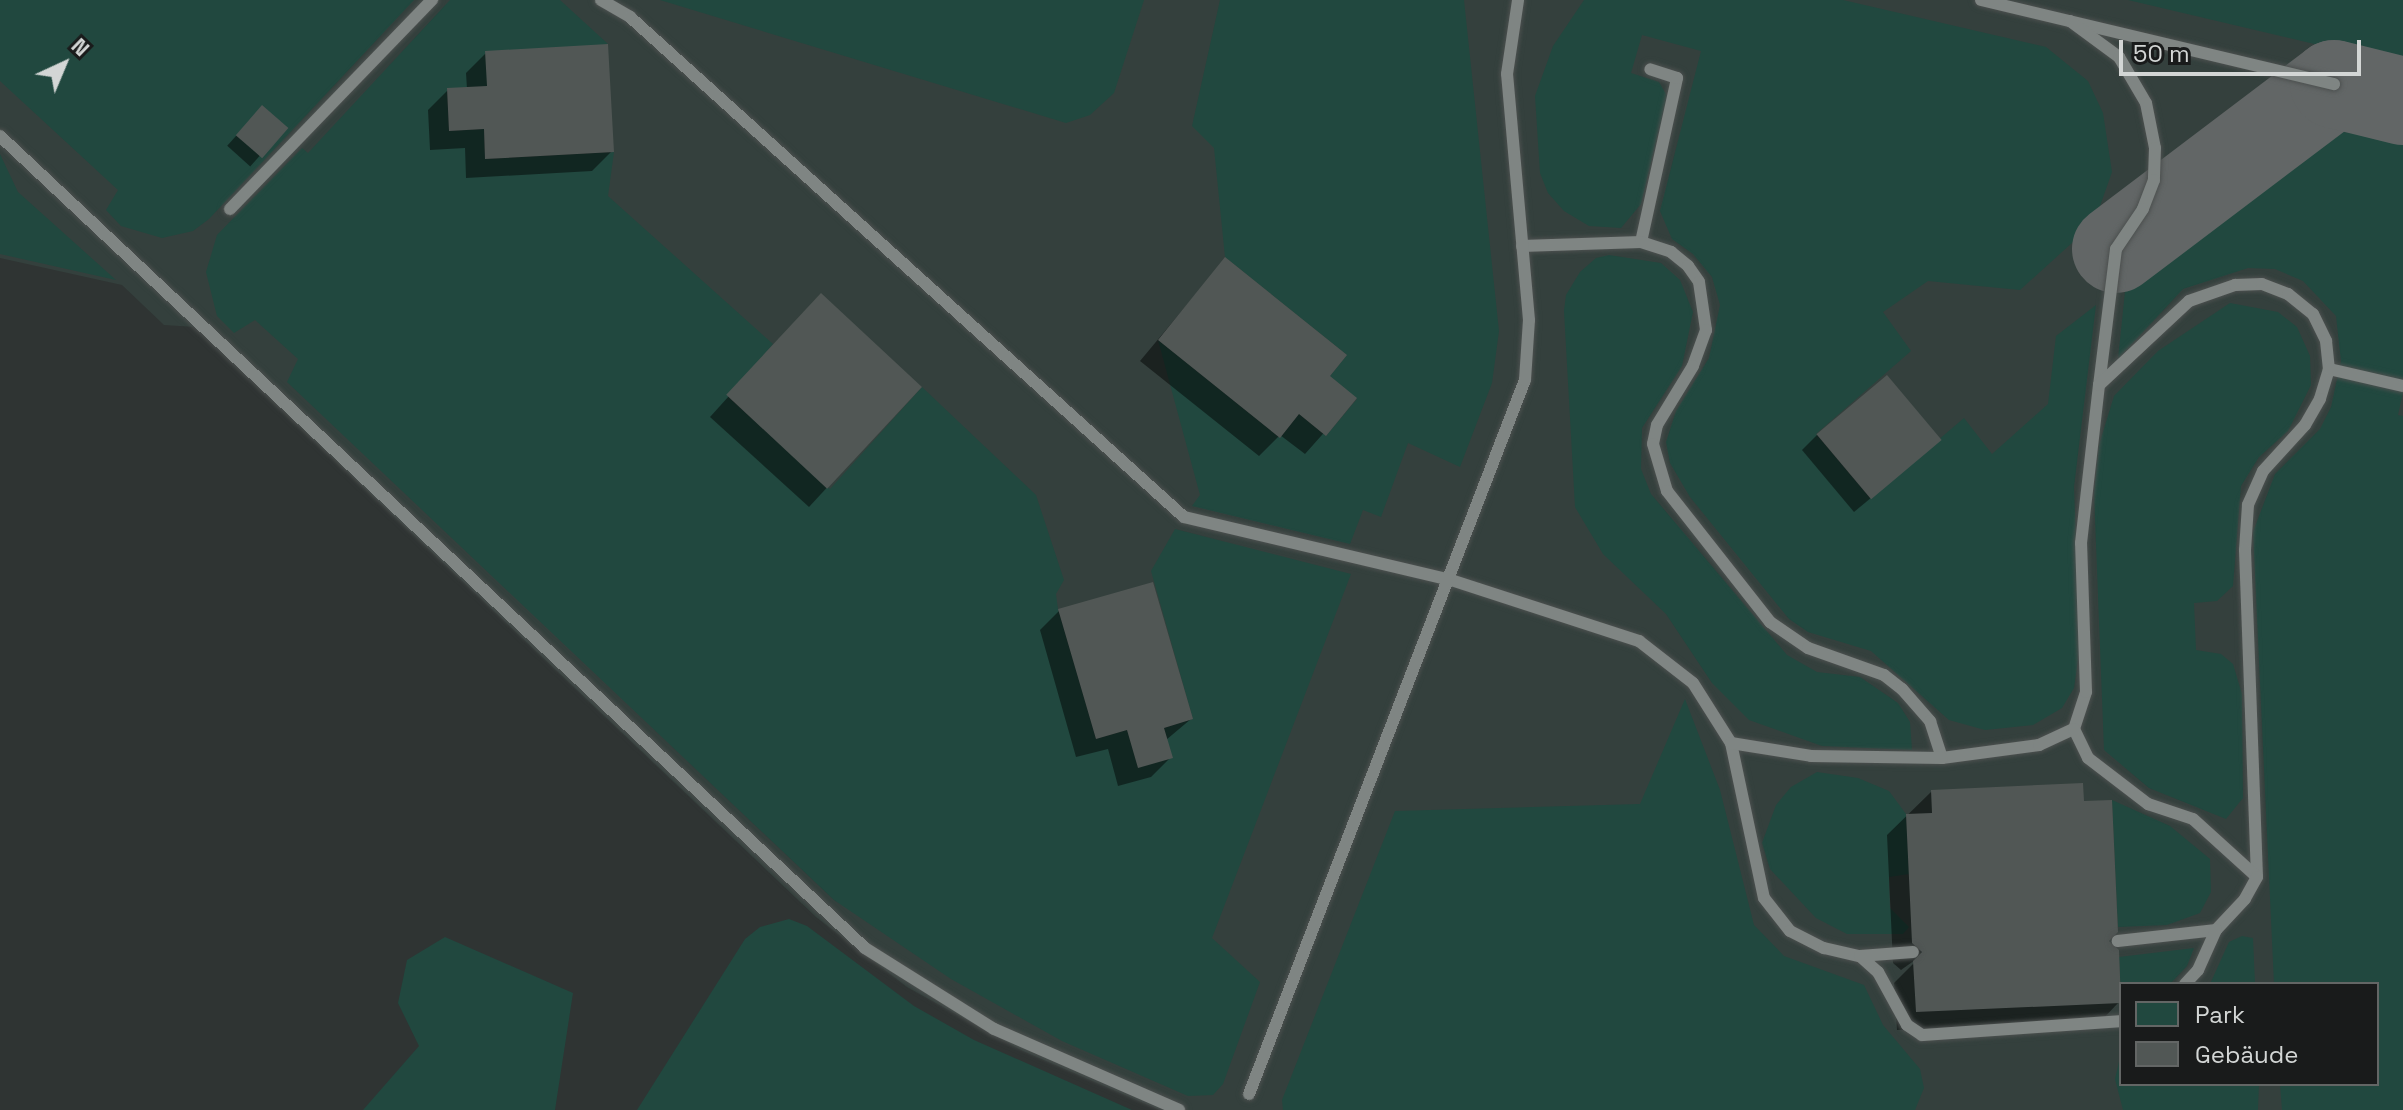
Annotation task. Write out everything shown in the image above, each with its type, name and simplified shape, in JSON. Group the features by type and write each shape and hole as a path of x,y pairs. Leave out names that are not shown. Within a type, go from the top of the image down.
{"lane":[{"path":"230,209 432,0"},
{"path":"601,0 630,17 1184,517 1451,580 1639,641 1693,683 1731,743 1764,898 1790,931 1824,948 1860,956 1913,952"},
{"path":"1249,1094 1451,580 1525,380 1529,320 1507,74 1518,0"},
{"path":"1981,0 2334,84"},
{"path":"2070,21 2119,57 2146,103 2155,148 2154,180 2143,209 2116,249 2084,480 2081,543 2086,692 2074,729 2088,758 2148,804 2193,819 2257,877"},
{"path":"1641,242 1677,78 1650,69"},
{"path":"0,136 865,948 1008,1036 1179,1110"},
{"path":"1522,246 1641,242 1671,252 1688,266 1706,306 1701,348 1657,425 1656,461 1667,491 1770,622 1808,648 1884,675 1902,689 1930,721 1942,758"},
{"path":"2099,385 2189,301 2249,284 2288,294 2313,314 2326,341 2329,369 2305,425 2263,471 2248,505 2245,550 2257,877 2245,899 2216,930 2198,970 2187,982"},
{"path":"2329,369 2403,386"},
{"path":"1731,743 1811,756 1942,758 2039,745 2074,729"},
{"path":"2118,941 2216,930"},
{"path":"1860,956 1878,972 1907,1025 1922,1035 2119,1021"}],"shaded area":[{"path":"0,0 2403,0 2403,1110 1160,1110 1023,1051 907,987 816,917 195,327 164,325 122,285 0,258"}],"green space":[{"path":"0,0 414,0 209,219 193,231 162,238 121,226 106,210 118,190 0,81"},
{"path":"450,0 560,0 608,44 487,86 447,89 449,131 484,129 485,159 614,152 608,196 773,344 728,397 830,489 922,387 1036,495 1064,580 1056,594 1058,609 1096,739 1127,730 1138,767 1172,758 1164,728 1193,719 1151,571 1175,529 1351,574 1212,938 1260,982 1223,1084 1213,1095 1188,1096 1062,1041 951,979 834,900 287,382 298,359 255,320 234,333 217,316 206,272 217,235 302,148 308,153"},
{"path":"660,0 1144,0 1114,93 1090,115 1066,123"},
{"path":"1220,0 1464,0 1499,331 1492,383 1460,467 1408,443 1381,517 1363,510 1350,544 1192,506 1200,495 1158,340 1280,438 1299,414 1326,436 1357,399 1330,376 1347,355 1225,257 1214,148 1192,126"},
{"path":"1584,0 1843,0 2046,47 2088,81 2103,113 2112,172 2094,223 2020,290 1928,281 1883,312 1911,351 1816,434 1870,498 1964,418 1992,454 2048,404 2056,336 2096,305 2074,487 2080,646 2074,688 2062,708 2033,725 1985,730 1949,720 1871,651 1808,632 1789,619 1690,497 1670,463 1666,442 1676,411 1709,358 1720,305 1712,277 1693,254 1672,239 1660,211 1701,51 1642,35 1631,73 1659,82 1667,96 1641,204 1621,228 1589,226 1564,211 1548,193 1540,173 1535,96 1553,46"},
{"path":"2128,0 2403,0 2403,65"},
{"path":"2338,132 2403,134 2403,392 2398,415 2403,416 2403,1110 2282,1110 2280,1086 2379,1086 2379,982 2274,982 2253,532 2275,474 2320,429 2331,407 2341,361 2336,316 2303,281 2275,269 2248,268 2183,289 2118,359 2126,282 2247,191"},
{"path":"0,154 18,192 116,280 0,254"},
{"path":"1609,255 1661,263 1680,280 1693,312 1682,366 1642,428 1641,469 1651,494 1787,655 1817,672 1860,677 1898,703 1910,722 1912,750 1822,746 1749,720 1712,683 1666,614 1603,554 1575,507 1564,311 1566,295 1580,272 1596,258"},
{"path":"2230,303 2278,312 2297,327 2310,356 2311,385 2288,431 2259,457 2241,486 2233,586 2217,601 2194,603 2196,650 2221,654 2233,664 2242,694 2243,798 2226,819 2149,788 2104,750 2094,492 2099,445 2114,396 2158,351"},
{"path":"1685,699 1720,790 1754,925 1784,956 1864,985 1883,1025 1920,1069 1924,1088 1915,1110 1283,1110 1282,1100 1395,811 1640,804"},
{"path":"1817,772 1858,778 1889,791 1906,814 1909,874 1889,877 1890,908 1909,927 1903,934 1847,934 1816,918 1770,869 1762,843 1776,805 1791,787"},
{"path":"2112,800 2170,826 2210,859 2211,892 2200,913 2167,925 2118,927"},
{"path":"789,919 807,926 914,1006 974,1040 1132,1110 637,1110 745,939 760,927"},
{"path":"2242,936 2253,938 2255,982 2211,982 2229,942"},
{"path":"445,937 573,993 555,1110 363,1110 419,1046 398,1003 407,960"},
{"path":"2194,948 2187,966 2172,982 2120,982 2119,957"},
{"path":"2119,1062 2119,1086 2259,1086 2258,1110 2123,1110 2115,1079"}],"building":[{"path":"608,44 614,152 485,159 484,129 449,131 447,88 487,86 485,51"},
{"path":"262,105 288,128 262,158 236,135"},
{"path":"1225,257 1347,355 1330,376 1357,398 1326,436 1299,414 1280,438 1158,340"},
{"path":"821,293 922,387 827,489 726,395"},
{"path":"1887,375 1942,440 1871,499 1817,434"},
{"path":"1153,582 1193,719 1164,728 1173,758 1138,768 1127,730 1096,739 1058,609"},
{"path":"2083,783 2084,801 2112,800 2118,932 2109,941 2119,950 2119,1003 1916,1012 1913,961 1922,952 1912,943 1906,814 1932,813 1931,790"}],"taxiway":[{"path":"2116,249 2334,84 2403,101"}]}
